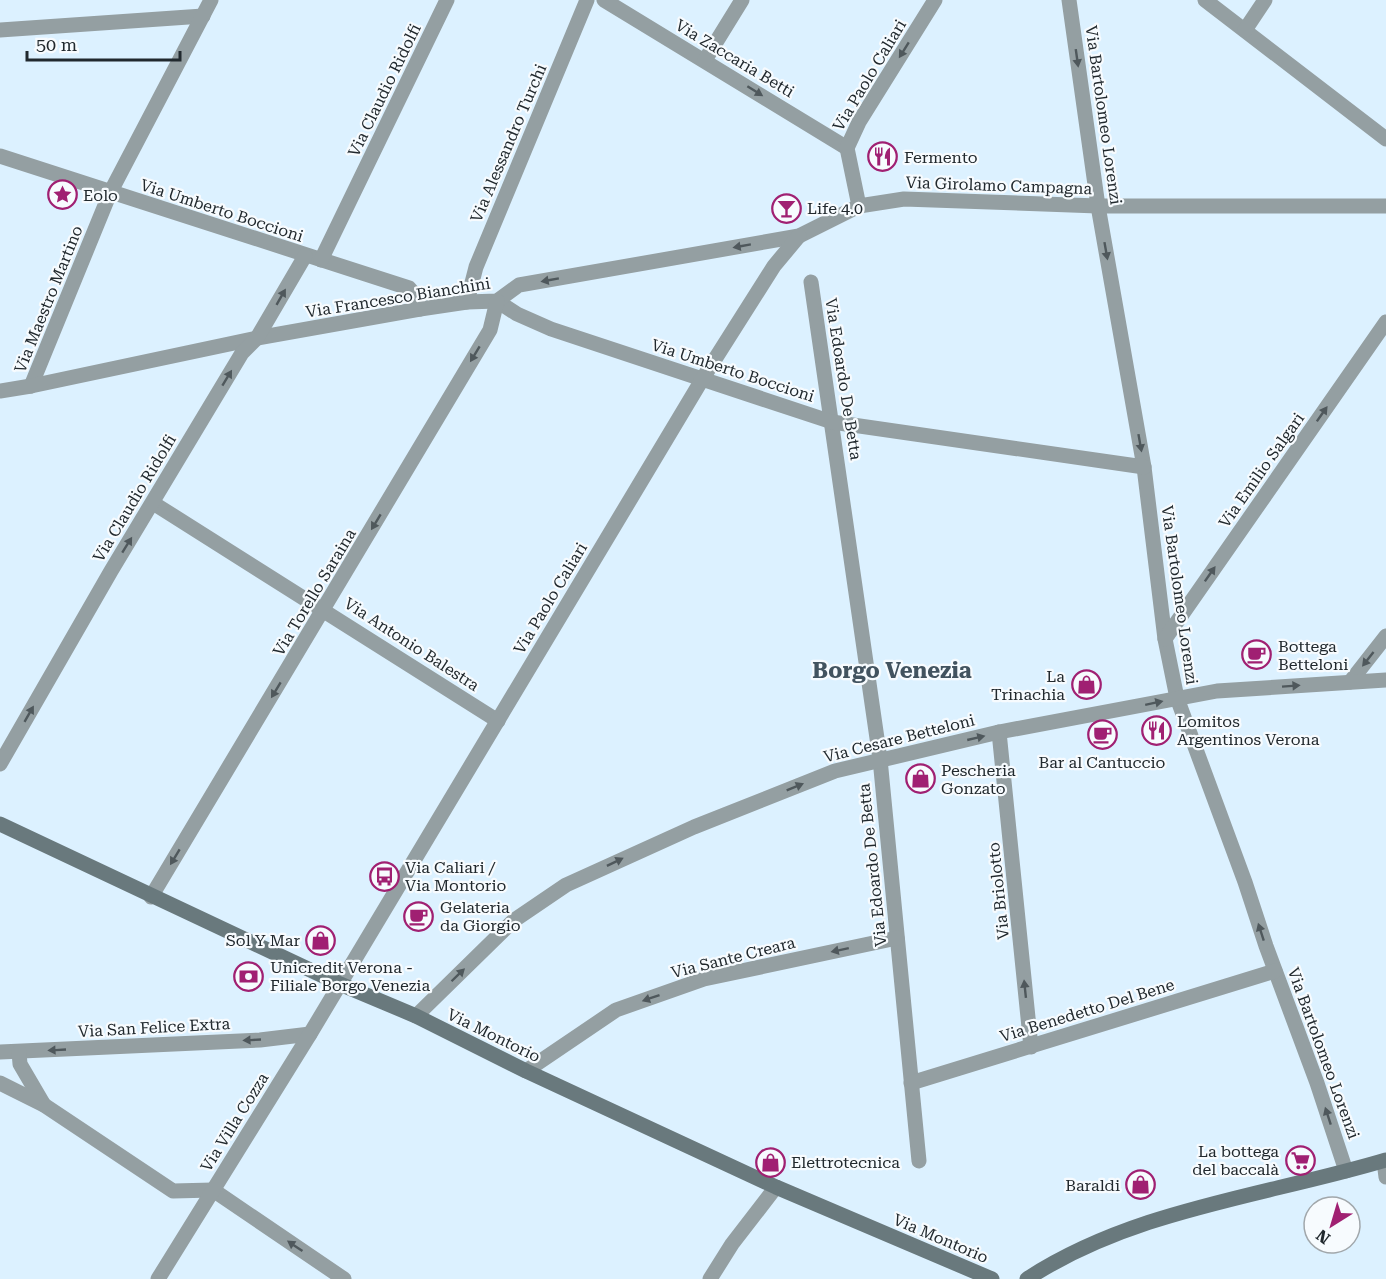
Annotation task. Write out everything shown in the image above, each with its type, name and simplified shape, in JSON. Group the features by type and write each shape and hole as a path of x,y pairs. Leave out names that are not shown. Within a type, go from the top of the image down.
{"street":[{"name":"Via Maestro Martino","path":"32,386 110,193 211,0"},
{"name":"Via Claudio Ridolfi","path":"321,260 447,0"},
{"name":"Via Alessandro Turchi","path":"467,302 476,267 587,0"},
{"name":"Via Zaccaria Betti","path":"604,0 847,148"},
{"path":"705,60 742,0"},
{"name":"Via Paolo Caliari","path":"859,206 847,148 859,122 935,0"},
{"name":"Via Bartolomeo Lorenzi","path":"1069,0 1098,206 1144,467 1165,639 1177,698 1347,1171"},
{"path":"1205,0 1386,139"},
{"path":"1245,30 1265,0"},
{"path":"0,30 204,16"},
{"name":"Via Umberto Boccioni","path":"0,156 409,288 417,296 420,309"},
{"name":"Via Girolamo Campagna","path":"799,236 859,206 904,199 1098,206 1386,206"},
{"name":"Via Francesco Bianchini","path":"0,391 257,338 420,309 467,302 497,301 519,285 799,236"},
{"name":"Via Paolo Caliari","path":"340,984 703,378 774,266 799,236"},
{"name":"Via Claudio Ridolfi","path":"0,764 111,571 242,353 257,338 305,256"},
{"name":"Via Edoardo De Betta","path":"811,282 880,759 919,1161"},
{"name":"Via Umberto Boccioni","path":"497,301 517,314 551,329 832,422 1144,467"},
{"name":"Via Torello Saraina","path":"151,897 490,330 497,301"},
{"name":"Via Emilio Salgari","path":"1165,639 1386,322"},
{"name":"Via Antonio Balestra","path":"153,503 498,721"},
{"path":"1350,682 1386,636"},
{"name":"Via Cesare Betteloni","path":"416,1016 513,921 566,885 694,827 835,771 999,732 1217,691 1386,680"},
{"name":"Via Briolotto","path":"999,732 1031,1047"},
{"name":"Via Montorio","path":"0,824 151,897 340,984 416,1016 526,1071 776,1187 992,1279"},
{"name":"Via Sante Creara","path":"526,1071 616,1010 704,979 897,938"},
{"name":"Via Benedetto Del Bene","path":"911,1083 1275,971"},
{"name":"Via Villa Cozza","path":"158,1279 340,984"},
{"name":"Via San Felice Extra","path":"0,1052 260,1040 310,1035"},
{"path":"19,1052 20,1064 44,1105"},
{"path":"0,1083 44,1105 173,1191 213,1190 344,1279"},
{"path":"1028,1279 1057,1260 1132,1229 1208,1204 1385,1161 1386,1177"},
{"path":"710,1279 732,1244 776,1187"}],"place":[{"name":"Fermento","path":"883,157"},
{"name":"Eolo","path":"62,195"},
{"name":"Life 4.0","path":"786,208"},
{"name":"Bottega Betteloni","path":"1257,655"},
{"name":"La Trinachia","path":"1086,685"},
{"name":"Lomitos Argentinos Verona","path":"1156,730"},
{"name":"Bar al Cantuccio","path":"1102,734"},
{"name":"Pescheria Gonzato","path":"920,779"},
{"name":"Via Caliari / Via Montorio","path":"384,876"},
{"name":"Gelateria da Giorgio","path":"419,916"},
{"name":"Sol Y Mar","path":"321,940"},
{"name":"Unicredit Verona - Filiale Borgo Venezia","path":"249,976"},
{"name":"La bottega del baccalà","path":"1300,1160"},
{"name":"Elettrotecnica","path":"770,1162"},
{"name":"Baraldi","path":"1141,1185"}],"district":[{"name":"Borgo Venezia","path":"892,670"}]}
